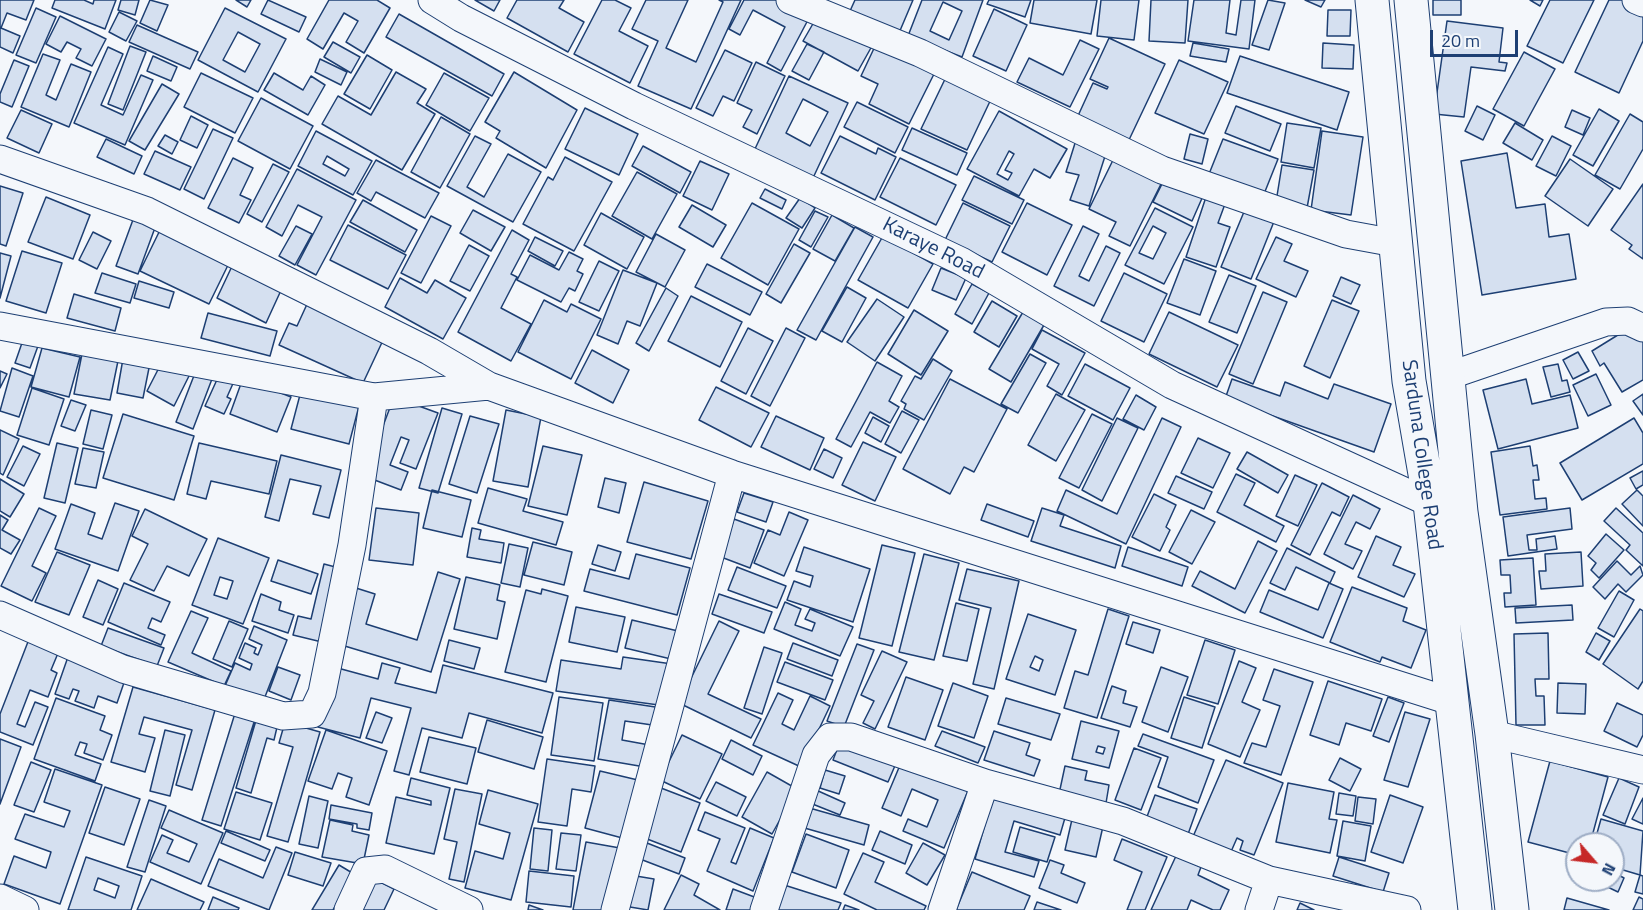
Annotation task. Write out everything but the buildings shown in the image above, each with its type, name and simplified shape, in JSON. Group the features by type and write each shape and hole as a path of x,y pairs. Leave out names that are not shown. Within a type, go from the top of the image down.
{"street":[{"name":"Karaye Road","path":"432,0 461,18 634,106 961,261 1172,385 1430,503 1461,512"},
{"path":"790,0 920,53 1162,170 1346,234 1395,243"},
{"name":"Sarduna College Road","path":"1372,0 1409,381 1430,503 1450,701 1475,910"},
{"name":"Sarduna College Road","path":"1412,0 1461,512 1492,734 1512,910"},
{"path":"1636,0 1643,3"},
{"path":"1384,124 1423,125"},
{"path":"0,159 147,211 429,351 489,386 732,474 1450,701"},
{"path":"1448,376 1606,322 1628,321 1643,328"},
{"path":"0,326 374,397 489,386"},
{"path":"0,615 123,669 283,716 312,714 322,693 352,545 374,397"},
{"path":"615,910 732,474"},
{"path":"1492,734 1643,770"},
{"path":"764,910 816,755 830,737 851,737 985,783 1123,820 1269,880 1407,910"},
{"path":"942,910 985,783"},
{"path":"348,910 366,871 385,869 469,910"},
{"path":"1259,910 1269,880"},
{"path":"0,898 25,910"}]}
